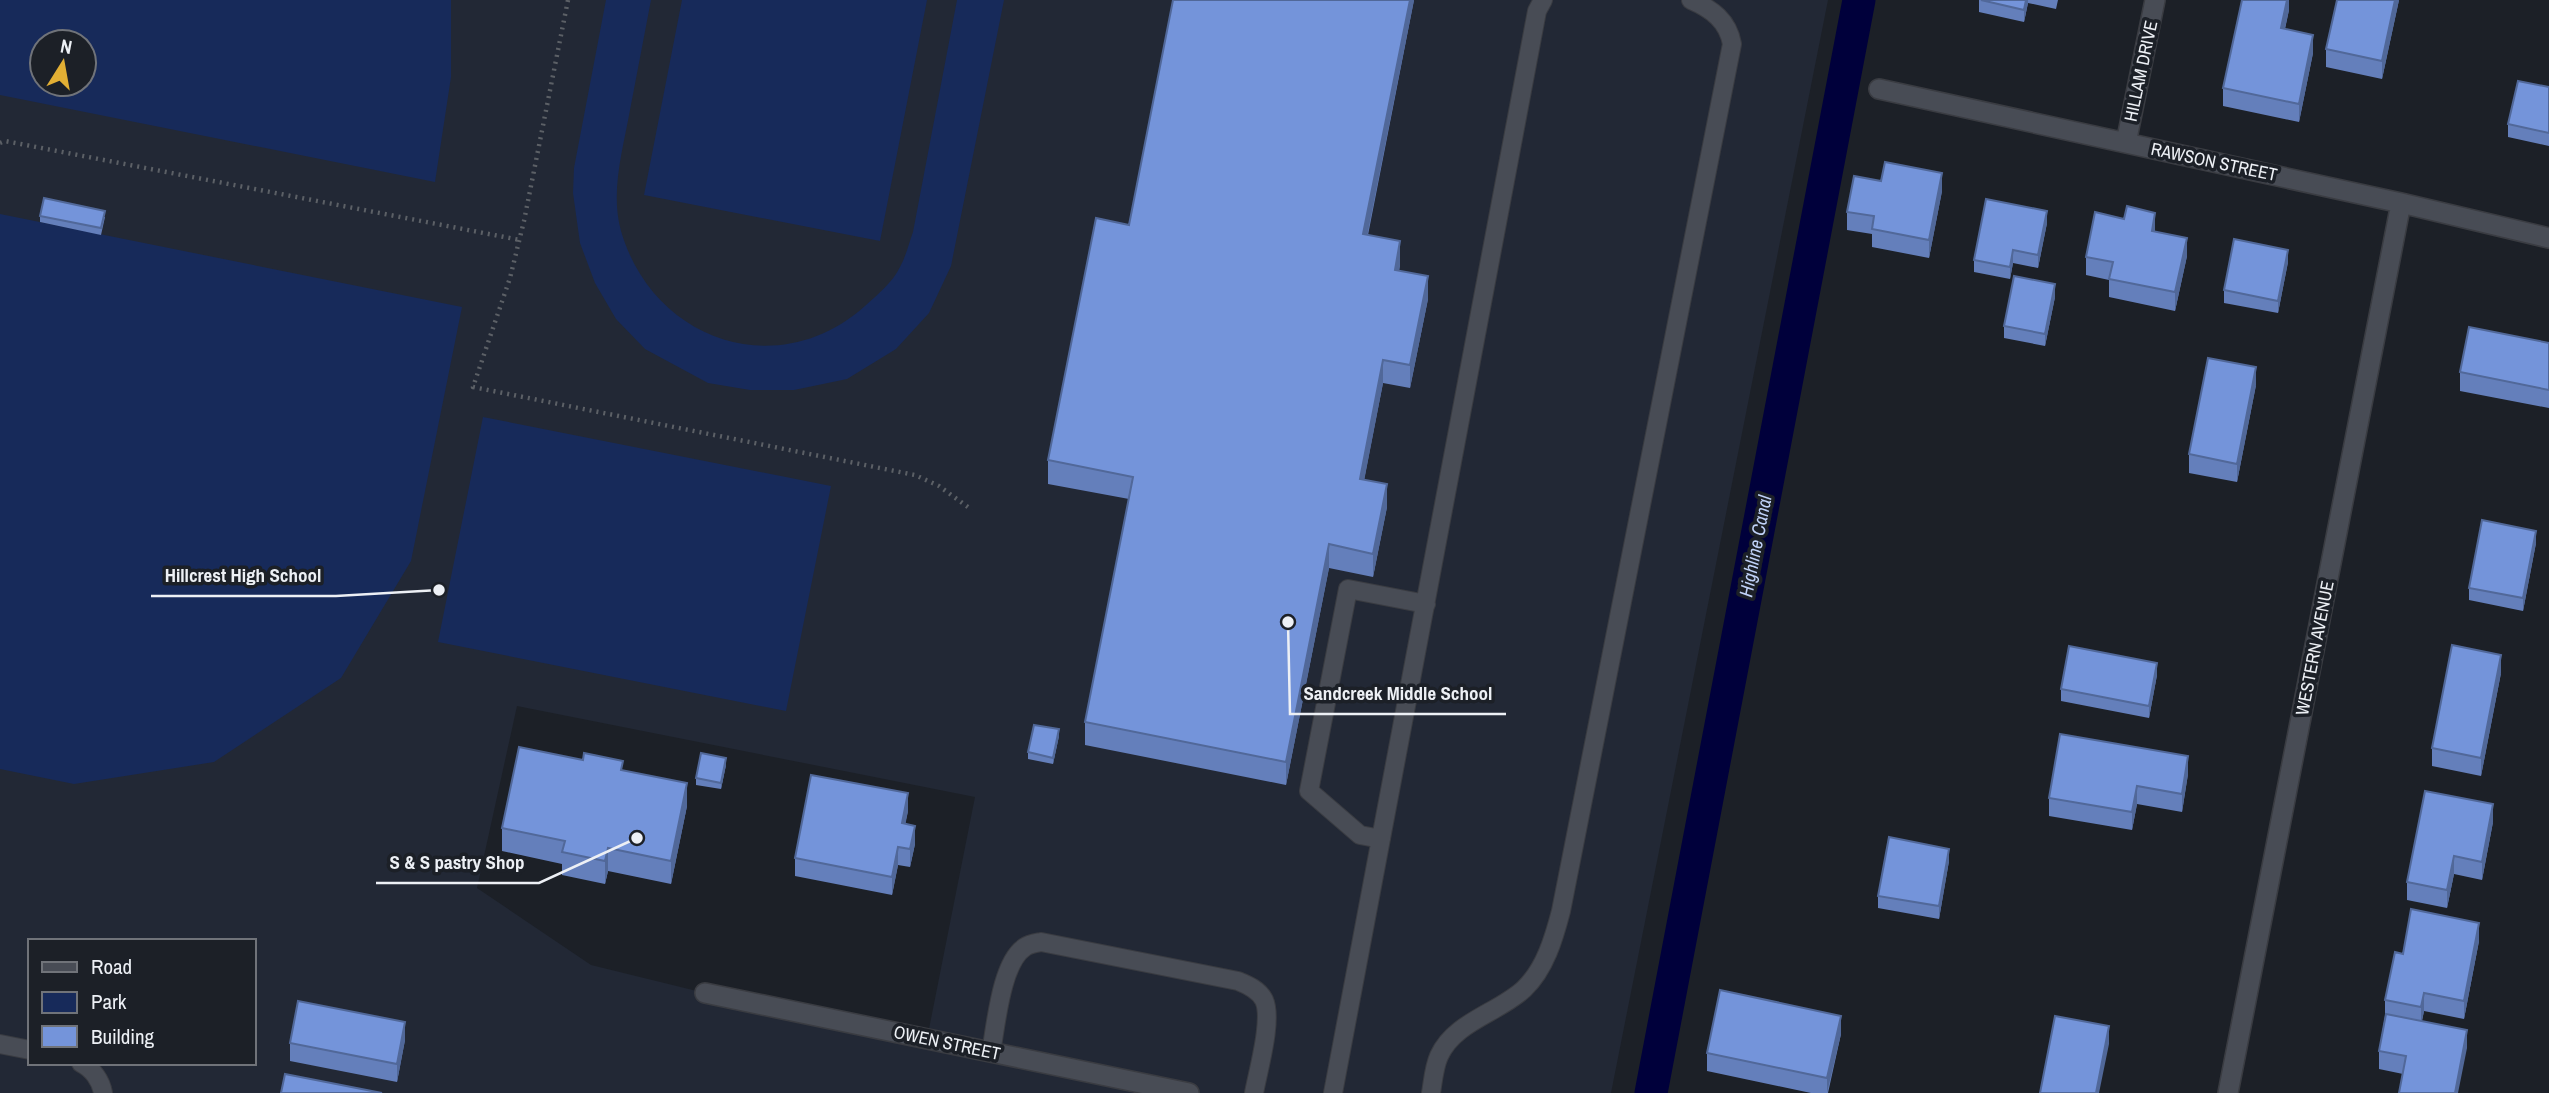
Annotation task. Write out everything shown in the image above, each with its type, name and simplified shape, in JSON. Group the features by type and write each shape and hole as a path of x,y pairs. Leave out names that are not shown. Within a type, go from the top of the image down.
{"street":[{"name":"HILLAM DRIVE","path":"2126,143 2155,0"},
{"name":"RAWSON STREET","path":"1879,89 2401,203 2549,239"},
{"name":"WESTERN AVENUE","path":"2228,1093 2401,203"},
{"name":"OWEN STREET","path":"705,993 1189,1093"}],"lane":[{"path":"1334,1093 1535,24 1543,0"},
{"path":"1431,1093 1438,1057 1449,1039 1524,989 1553,942 1561,911 1732,44 1729,29 1709,8 1692,0"},
{"path":"1381,839 1360,835 1309,791 1348,589 1426,604"},
{"path":"991,1052 1006,975 1024,947 1041,942 1238,981 1251,986 1264,999 1268,1014 1254,1093"},
{"path":"0,1044 28,1050"},
{"path":"85,1065 102,1084 103,1093"}],"path":[{"path":"568,0 520,240 473,387 915,475 939,486 972,510"},
{"path":"0,143 5,141 520,240"}],"shaded area":[{"path":"0,0 1828,0 1611,1093 1189,1093 1143,1084 1141,1093 0,1093","holes":["517,706 975,797 927,1039 705,993 591,965 477,888"]}],"green space":[{"path":"0,0 451,0 451,77 435,182 0,95"},
{"path":"606,0 651,0 617,186 621,231 637,269 660,300 689,324 722,339 758,346 795,343 831,330 865,306 897,273 913,232 957,0 1004,0 951,266 929,313 896,349 847,379 794,390 750,390 708,383 645,349 616,319 595,283 580,243 573,193 574,168"},
{"path":"682,0 927,0 880,241 644,195"},
{"path":"0,214 462,307 411,561 341,678 214,762 74,784 0,769"},
{"path":"483,417 831,486 786,711 438,642"}],"building":[{"path":"1173,0 1410,0 1363,234 1400,241 1395,270 1428,276 1410,365 1383,360 1360,479 1387,484 1373,554 1329,544 1286,762 1085,722 1133,477 1048,460 1096,218 1129,225"},
{"path":"1981,0 2026,0 2024,10"},
{"path":"2242,0 2287,0 2281,28 2313,35 2299,104 2223,88"},
{"path":"2337,0 2395,0 2382,61 2326,49"},
{"path":"2518,81 2549,87 2549,133 2508,124"},
{"path":"1885,162 1942,173 1929,240 1872,229 1874,216 1847,212 1854,176 1881,181"},
{"path":"44,198 105,211 101,228 40,216"},
{"path":"1986,199 2047,211 2038,255 2013,250 2010,267 1974,260"},
{"path":"2127,206 2155,213 2152,231 2187,238 2175,292 2109,279 2113,262 2086,257 2095,212 2124,219"},
{"path":"2234,239 2288,250 2278,301 2224,290"},
{"path":"2014,276 2055,284 2045,334 2004,326"},
{"path":"2469,327 2549,343 2549,390 2460,372"},
{"path":"2208,358 2256,367 2237,464 2189,454"},
{"path":"2482,520 2536,531 2523,598 2469,588"},
{"path":"2452,645 2501,655 2481,758 2432,748"},
{"path":"2069,646 2157,663 2149,706 2061,689"},
{"path":"1034,725 1059,729 1053,758 1028,752"},
{"path":"2060,734 2188,756 2182,794 2137,786 2132,812 2049,798"},
{"path":"519,747 583,760 584,753 623,761 621,770 687,783 671,861 608,848 605,861 562,852 565,841 502,828"},
{"path":"701,753 726,758 721,783 696,778"},
{"path":"811,775 908,793 902,823 915,826 910,849 898,847 892,877 795,858"},
{"path":"2425,791 2493,804 2482,862 2454,856 2447,890 2407,882"},
{"path":"1889,837 1949,849 1939,906 1878,896"},
{"path":"2411,909 2479,923 2464,1001 2424,993 2421,1007 2385,1000 2395,952 2403,954"},
{"path":"1720,990 1841,1016 1827,1078 1707,1053"},
{"path":"298,1001 405,1022 397,1064 290,1043"},
{"path":"2386,1014 2467,1030 2455,1093 2399,1093 2406,1056 2379,1051"},
{"path":"2055,1016 2109,1026 2096,1093 2040,1093"},
{"path":"285,1074 382,1093 281,1093"}],"waterway":[{"name":"Highline Canal","path":"1651,1093 1859,0"}],"place":[{"name":"Hillcrest High School","path":"439,590"},
{"name":"Sandcreek Middle School","path":"1288,622"},
{"name":"S & S pastry Shop","path":"637,838"}]}
